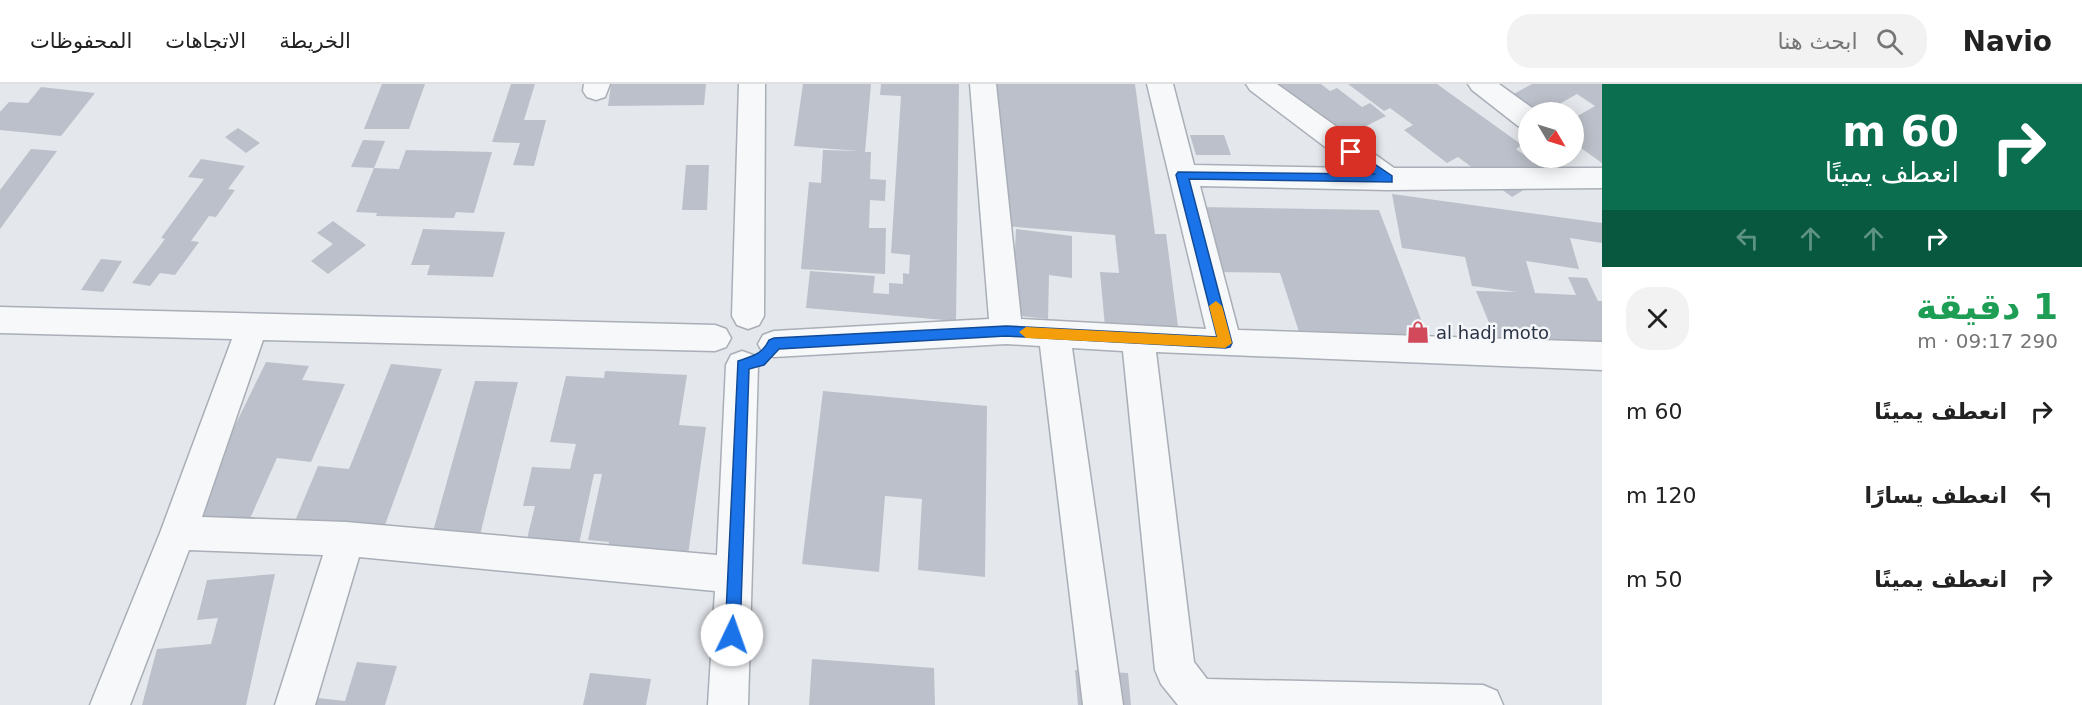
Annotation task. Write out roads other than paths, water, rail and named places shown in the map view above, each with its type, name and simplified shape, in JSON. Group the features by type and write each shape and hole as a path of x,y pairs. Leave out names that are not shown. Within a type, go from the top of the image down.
{"street":[{"path":"748,316 752,84"},
{"path":"983,84 1006,331"},
{"path":"1160,84 1225,343"},
{"path":"1259,84 1388,179"},
{"path":"1481,84 1518,112"},
{"path":"1584,160 1602,173"},
{"path":"1182,175 1388,179 1602,178"},
{"path":"748,316 756,317 768,324 774,337 774,344 759,361 742,365 724,358 717,349 715,338 726,321 748,316"},
{"path":"0,320 715,338"},
{"path":"110,705 178,533 252,327"},
{"path":"774,344 1006,331 1225,343 1602,356"},
{"path":"1054,334 1103,705"},
{"path":"1138,338 1175,670 1198,699 1483,705"},
{"path":"728,705 742,365"},
{"path":"178,533 346,539 735,575"},
{"path":"295,705 346,539"}],"place":[{"name":"al hadj moto","path":"1418,332"}]}
